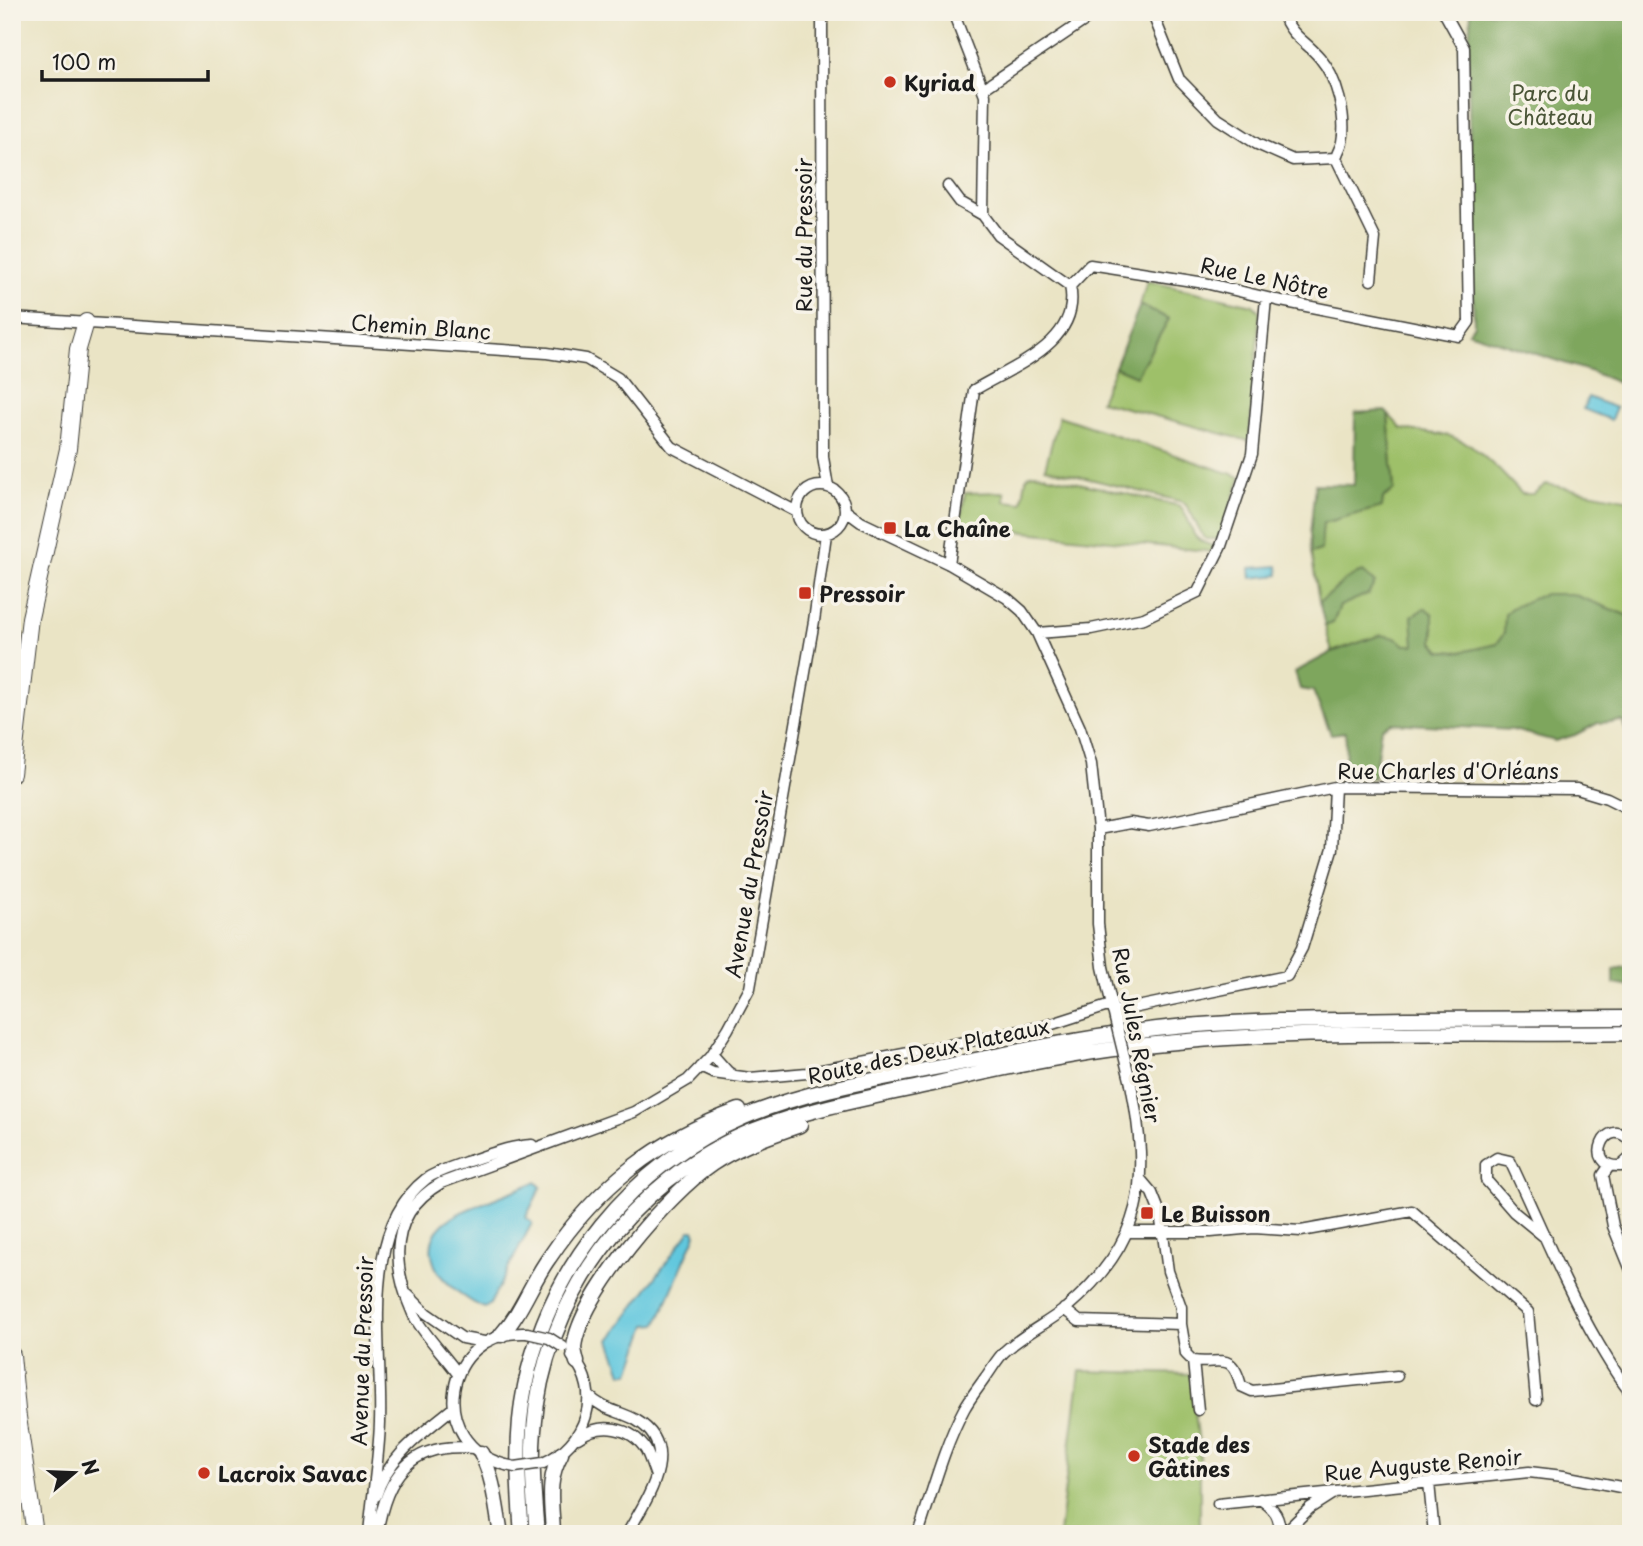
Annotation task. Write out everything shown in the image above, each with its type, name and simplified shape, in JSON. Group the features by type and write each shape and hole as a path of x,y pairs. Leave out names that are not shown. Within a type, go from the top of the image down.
{"highway":[{"path":"12,774 30,618 68,449 78,349 86,322"},
{"path":"12,1355 17,1410 37,1530"}],"main road":[{"name":"Route des Deux Plateaux","path":"522,1534 518,1471 524,1388 548,1310 565,1276 586,1243 612,1212 674,1156 744,1117 829,1091 1040,1046 1107,1035 1187,1026 1273,1021 1631,1017"},
{"name":"Route des Deux Plateaux","path":"537,1534 533,1471 534,1429 540,1385 547,1356 577,1287 599,1252 651,1194 712,1150 750,1132 800,1114 1077,1054 1225,1039 1311,1035 1631,1033"},
{"path":"577,1363 574,1347 583,1318 602,1286 623,1254 695,1176 754,1142 807,1122 927,1094 950,1080"},
{"path":"501,1335 519,1312 547,1261 569,1229 593,1200 649,1153 684,1133 737,1111 805,1090 829,1091"},
{"path":"477,1451 487,1465 501,1534"},
{"path":"553,1534 550,1484 553,1469 561,1454"}],"street":[{"name":"Rue du Pressoir","path":"822,12 823,457 828,487"},
{"path":"953,12 985,95 983,215"},
{"path":"1061,35 1080,12"},
{"path":"983,89 1097,12"},
{"path":"1152,12 1179,79 1218,119 1257,144 1293,160 1335,158"},
{"path":"1282,12 1294,35 1320,57 1338,90 1342,142 1335,158"},
{"name":"Rue Le Nôtre","path":"1070,286 1090,265 1205,283 1266,298 1459,336 1469,322 1464,48 1444,12"},
{"path":"1335,158 1375,237 1371,280"},
{"path":"948,186 960,202 983,215 998,235 1070,286 1073,298 1071,313 1064,330 1048,346 974,390 949,564"},
{"path":"1037,633 1091,629 1144,618 1198,592 1221,546 1252,454 1266,298"},
{"name":"Chemin Blanc","path":"12,318 547,353 586,359 618,378 673,447 797,512"},
{"name":"Rue du Pressoir","path":"811,488 823,457"},
{"path":"828,487 841,496 846,511 842,523 826,534 811,532 799,520 797,512 800,499 811,488 828,487"},
{"path":"775,501 800,499"},
{"name":"Rue Jules Régnier","path":"846,511 861,523 949,564 1007,598 1022,611 1037,633 1080,728 1091,764 1097,829 1098,924 1103,967 1138,1120 1141,1180 1137,1205 1127,1232 1107,1266 1065,1309 1003,1353 964,1408 918,1534"},
{"name":"Rue Jules Régnier","path":"842,523 861,523"},
{"name":"Avenue du Pressoir","path":"811,532 822,560"},
{"name":"Avenue du Pressoir","path":"458,1374 414,1316 400,1277 397,1260 398,1238 405,1220 422,1197 431,1189 453,1178 634,1112 688,1080 712,1054 750,988 814,621 826,534"},
{"path":"700,1067 713,1073 734,1076 767,1077 807,1073 1287,976 1302,948 1332,849 1335,787"},
{"name":"Rue Charles d'Orléans","path":"1097,829 1130,823 1149,826 1335,787 1577,789 1607,798 1631,810"},
{"path":"712,1054 734,1076"},
{"path":"1631,1142 1621,1134 1610,1134 1605,1137 1600,1147 1600,1153 1610,1165 1621,1166 1631,1157"},
{"name":"Avenue du Pressoir","path":"370,1534 380,1422 378,1335 387,1232 409,1194 429,1177 514,1146 542,1144"},
{"path":"1547,1239 1514,1212 1486,1180 1486,1165 1497,1158 1510,1161 1547,1239 1580,1311 1620,1381 1631,1393"},
{"path":"1610,1165 1603,1175 1612,1226 1631,1270"},
{"path":"1141,1180 1152,1193 1160,1213 1168,1271 1181,1307 1186,1354 1193,1361 1198,1410"},
{"path":"1127,1232 1254,1228 1301,1231 1412,1211 1528,1312 1536,1400"},
{"path":"407,1293 426,1313 462,1338 484,1342"},
{"path":"1065,1309 1079,1321 1181,1324"},
{"path":"575,1440 585,1420 588,1395 583,1374 563,1347 548,1338 527,1333 501,1335 484,1342 470,1354 454,1385 453,1408 460,1430 477,1451 492,1461 514,1468 543,1463 561,1454 589,1430 610,1428 630,1434 638,1440 647,1451 656,1476"},
{"path":"1193,1361 1229,1362 1235,1368 1241,1386 1252,1391 1396,1376"},
{"path":"588,1395 599,1406 633,1418 648,1430 657,1444 661,1458 644,1505 627,1534"},
{"path":"370,1534 377,1493 389,1468 403,1450 453,1408"},
{"path":"377,1534 388,1490 396,1475 409,1462 433,1450 456,1446 477,1451"},
{"name":"Rue Auguste Renoir","path":"1218,1504 1529,1472 1631,1489"},
{"path":"1429,1483 1434,1534"},
{"path":"1282,1534 1310,1508 1338,1491"},
{"path":"1260,1499 1274,1508 1282,1534"}],"green space":[{"name":"Parc du Château","path":"1471,12 1631,12 1631,388 1589,371 1468,332 1474,325 1468,57"},
{"path":"1147,281 1253,305 1260,312 1249,441 1100,401 1115,367 1136,376 1169,319 1140,305"},
{"path":"1140,305 1169,319 1136,376 1115,367"},
{"path":"1385,411 1388,414 1394,490 1383,498 1382,507 1323,523 1321,550 1311,553 1315,484 1354,485 1355,413"},
{"path":"1388,414 1402,429 1450,436 1471,445 1522,494 1533,494 1546,484 1631,500 1631,617 1572,594 1504,633 1497,644 1461,652 1441,651 1433,642 1434,629 1412,616 1415,645 1405,645 1381,635 1332,652 1325,626 1333,623 1340,606 1337,587 1330,596 1319,601 1311,553 1321,550 1322,523 1382,507 1383,498 1394,490"},
{"path":"1059,416 1241,477 1219,539 1206,539 1183,502 1045,468"},
{"path":"1035,473 1180,506 1195,536 1206,544 1217,547 1215,552 960,525 965,493 1005,492 1005,501 1022,503 1026,479"},
{"path":"1363,572 1375,583 1368,594 1340,606 1333,623 1325,626 1319,601 1348,578"},
{"path":"1544,594 1572,594 1631,617 1631,742 1622,721 1598,723 1575,735 1555,741 1513,730 1391,723 1381,728 1374,778 1345,777 1346,732 1331,734 1313,691 1300,689 1295,672 1332,652 1381,635 1397,638 1405,645 1414,645 1412,616 1425,608 1433,614 1433,642 1441,651 1461,652 1497,644 1504,633 1505,614 1511,608"},
{"path":"1631,966 1631,987 1614,984 1614,969"},
{"name":"Stade des Gâtines","path":"1080,1371 1190,1374 1200,1451 1200,1534 1059,1534"}],"water":[{"path":"1588,397 1616,408 1611,420 1583,409"},
{"path":"1278,566 1279,575 1251,578 1250,568"},
{"path":"536,1182 541,1187 526,1217 532,1223 490,1304 485,1308 479,1306 458,1292 439,1274 432,1254 436,1233 443,1224 463,1212"},
{"path":"690,1230 694,1230 696,1234 657,1324 647,1325 630,1373 622,1373 610,1340"}],"place":[{"name":"Kyriad","path":"890,82"},
{"name":"La Chaîne","path":"890,528"},
{"name":"Pressoir","path":"805,593"},
{"name":"Le Buisson","path":"1147,1213"},
{"name":"Stade des Gâtines","path":"1134,1456"},
{"name":"Lacroix Savac","path":"204,1473"}]}
